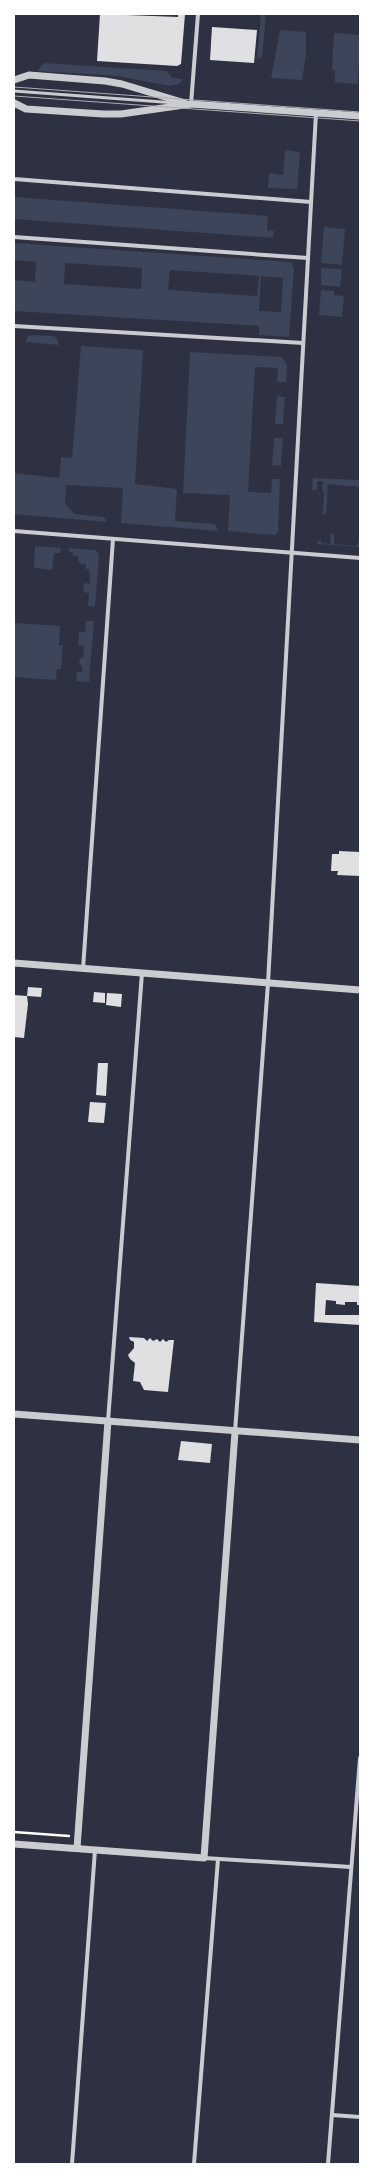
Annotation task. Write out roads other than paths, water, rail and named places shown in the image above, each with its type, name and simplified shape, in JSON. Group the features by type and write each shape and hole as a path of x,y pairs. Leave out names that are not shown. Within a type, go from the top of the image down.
{"street":[{"path":"191,104 198,14"},
{"path":"14,80 29,75 105,81 122,84 163,98 191,104 360,116"},
{"path":"14,103 26,109 103,114 121,114 191,104"},
{"path":"204,1858 268,982 316,113"},
{"path":"14,179 311,202"},
{"path":"14,237 308,258"},
{"path":"14,326 303,343"},
{"path":"14,531 292,554 360,558"},
{"path":"83,969 113,539"},
{"path":"14,963 360,990"},
{"path":"77,1848 142,973"},
{"path":"14,1414 235,1432 360,1440"},
{"path":"328,2164 360,1758"},
{"path":"14,1844 351,1867"},
{"path":"72,2164 95,1850"},
{"path":"194,2164 218,1859"},
{"path":"332,2116 360,2118"}],"lane":[{"path":"14,91 191,104"}],"tram line":[{"path":"14,87 360,112"},
{"path":"14,96 360,121"}]}
